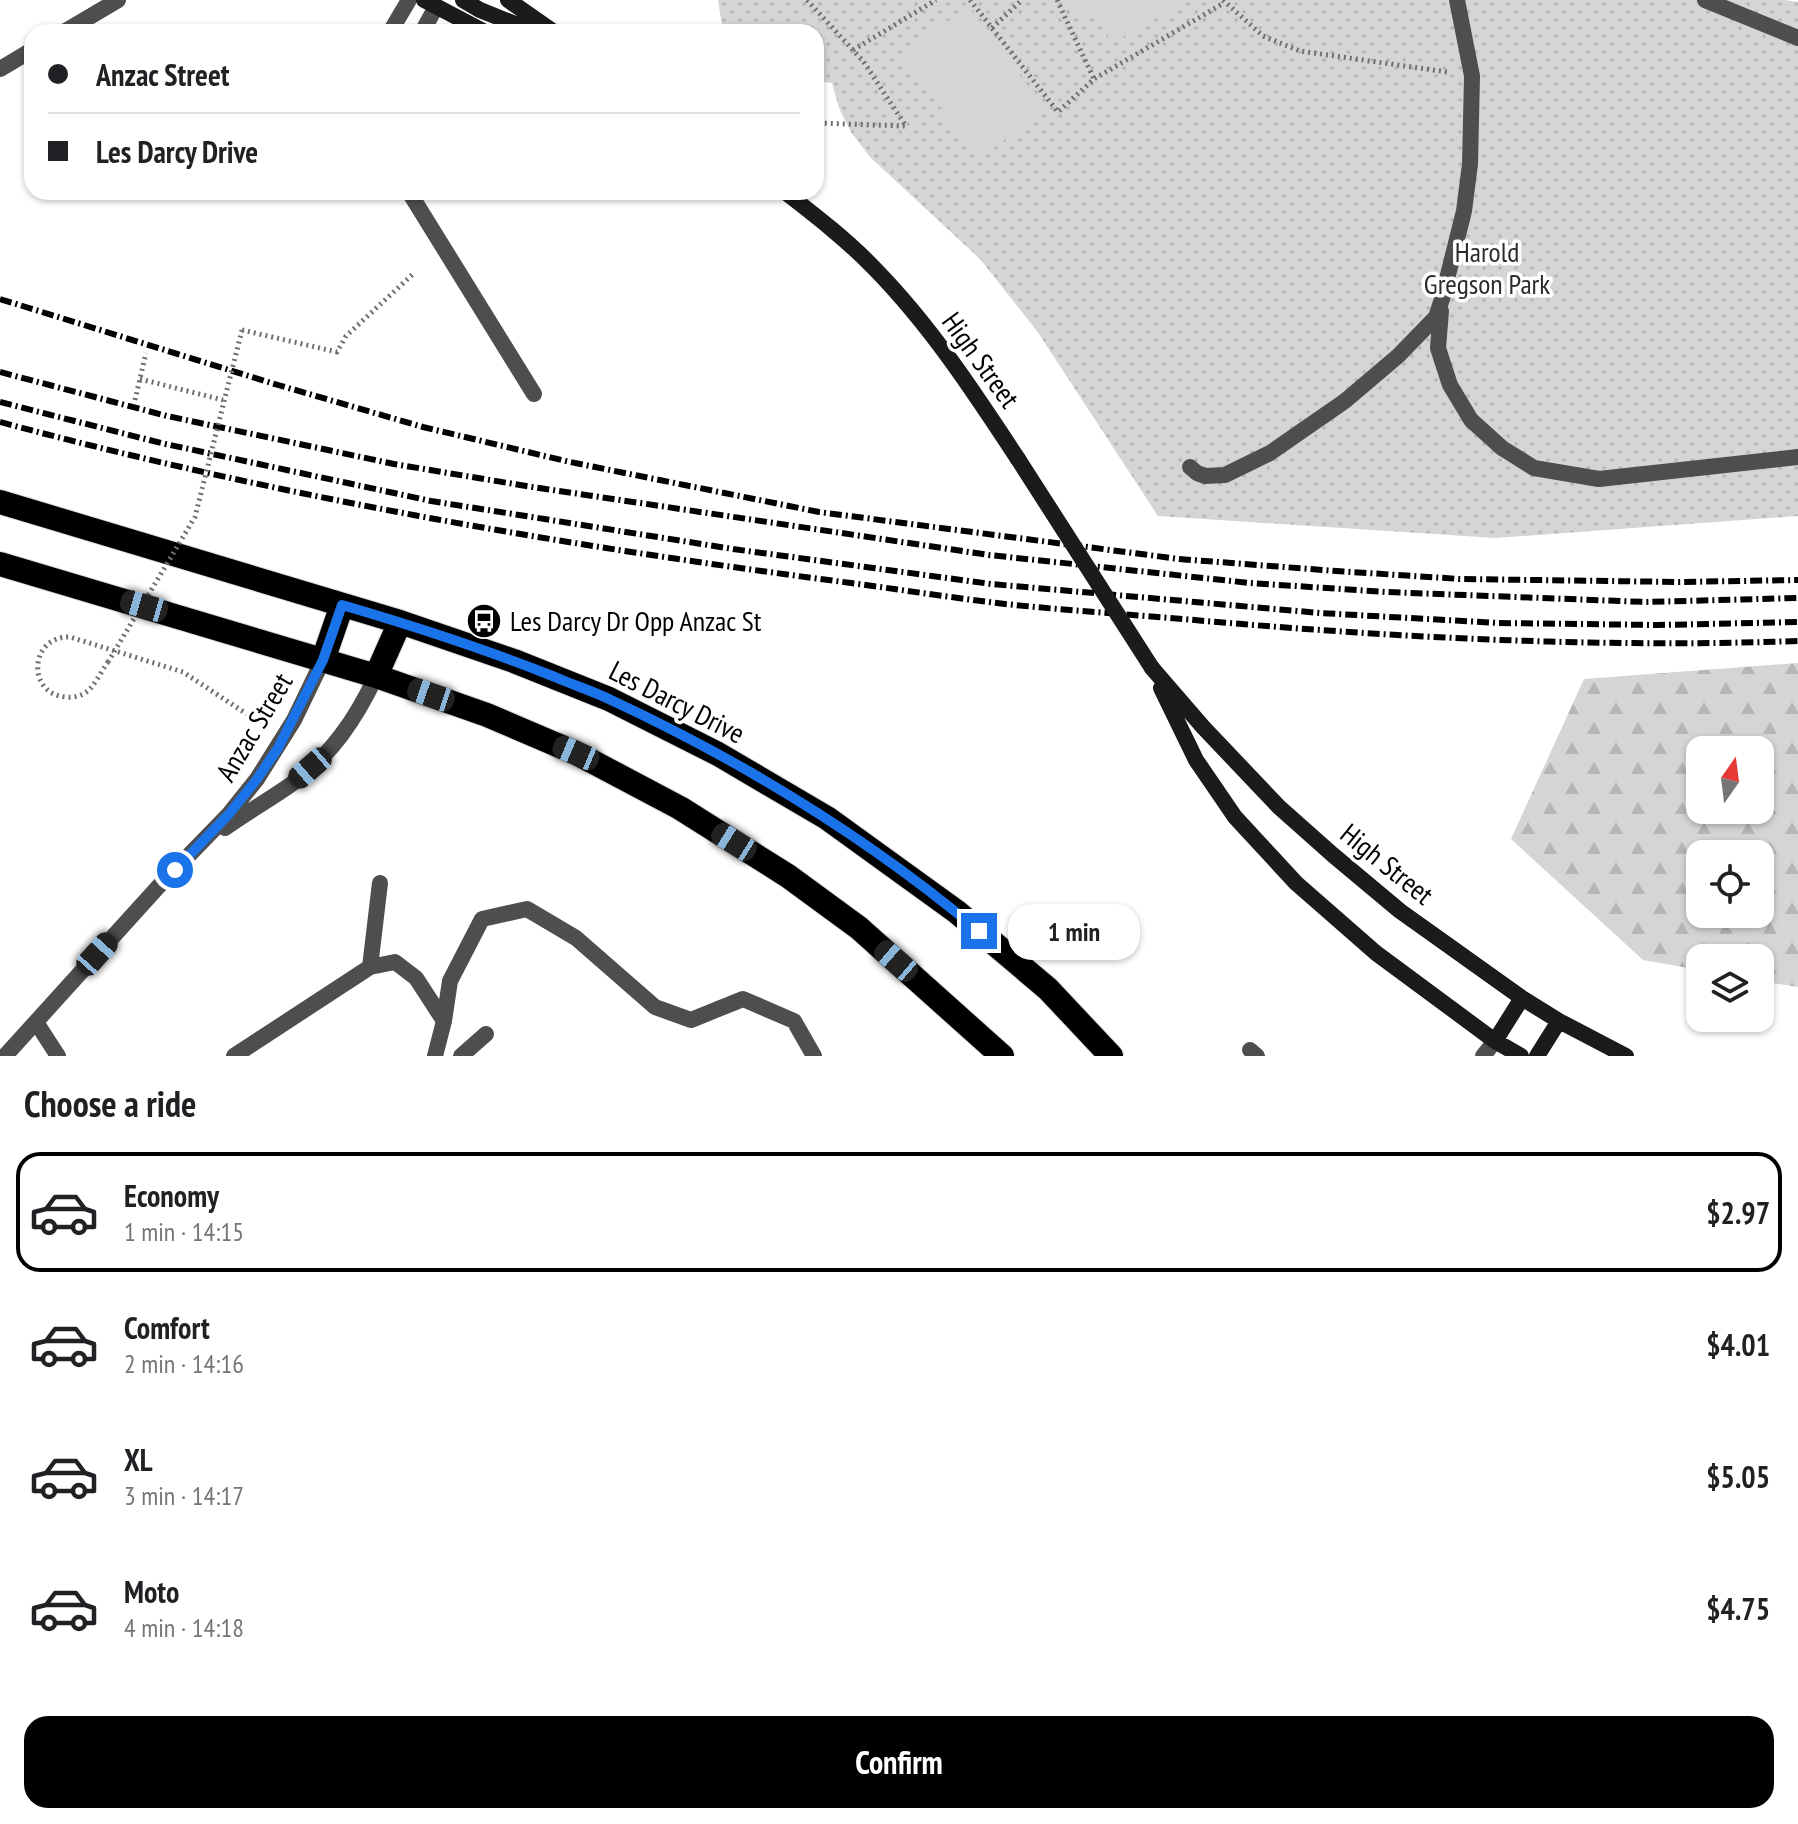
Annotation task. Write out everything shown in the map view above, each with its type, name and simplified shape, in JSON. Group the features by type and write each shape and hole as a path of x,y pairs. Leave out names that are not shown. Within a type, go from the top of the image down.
{"highway":[{"name":"Les Darcy Drive","path":"0,502 400,622 514,661 609,699 718,754 827,818 957,912 1048,989 1111,1056"},
{"path":"0,564 376,676 487,715 576,753 680,808 788,876 859,928 1002,1056"},
{"path":"323,660 342,605"},
{"path":"376,676 400,622"}],"main road":[{"path":"463,0 515,24"},
{"path":"508,0 542,24"},
{"path":"432,2 471,24"},
{"name":"High Street","path":"795,200 874,268 921,321 960,372 1152,668 1196,760 1235,817 1296,883 1376,953 1495,1041 1521,1056"},
{"name":"High Street","path":"1152,668 1279,807 1400,911 1522,998 1626,1056"},
{"path":"1495,1041 1522,998"},
{"path":"1537,1056 1559,1021"}],"street":[{"path":"78,24 118,0"},
{"path":"395,24 409,0"},
{"path":"1190,467 1205,476 1225,475 1270,453 1345,401 1420,336 1436,317 1464,211 1470,164 1472,76 1457,0"},
{"path":"1705,0 1798,38"},
{"path":"425,24 432,2"},
{"path":"0,69 24,55"},
{"path":"414,200 534,394"},
{"path":"1442,299 1438,348 1450,385 1471,420 1502,448 1534,468 1599,479 1798,457"},
{"name":"Anzac Street","path":"5,1056 257,779 294,720 323,660"},
{"name":"Anzac Street","path":"192,853 293,783 327,753 345,732 376,676"},
{"path":"370,967 380,883"},
{"path":"435,1056 450,981 482,919 527,909 576,938 655,1007 691,1020 743,999 794,1021 814,1056"},
{"path":"234,1056 370,967 395,962 416,978 444,1021"},
{"path":"36,1022 58,1056"},
{"path":"461,1056 486,1034"},
{"path":"1483,1056 1495,1041"}],"path":[{"path":"807,0 863,61 906,126 824,123"},
{"path":"853,50 936,0"},
{"path":"970,0 1058,112 1094,79 1224,2 1263,36 1300,51 1472,76"},
{"path":"992,28 1022,0"},
{"path":"1057,0 1094,79"},
{"path":"283,738 183,672 122,653 108,649 79,640 62,637 45,646 38,660 37,670 45,687 52,694 62,697 82,695 108,662 116,649 195,517 242,330 337,352 346,336 413,274"},
{"path":"135,400 146,353"},
{"path":"140,379 223,400"}],"green space":[{"name":"Harold Gregson Park","path":"718,0 1798,2 1798,516 1495,538 1158,516 1037,331 980,259 870,157 851,132 839,108 832,83 824,82 824,24 722,24"},
{"path":"1072,0 1188,0 1112,43 1096,12 1080,22"},
{"path":"968,6 1045,109 979,159 901,55"},
{"path":"1798,663 1798,987 1774,983 1774,944 1686,944 1686,968 1643,960 1511,839 1584,679"}],"railway":[{"path":"0,299 423,427 570,462 819,512 1179,559 1336,571 1460,579 1798,580"},
{"path":"0,372 167,416 394,464 989,555 1250,583 1386,592 1646,602 1798,598"},
{"path":"0,402 161,443 431,501 733,549 991,584 1320,613 1498,623 1658,625 1798,622"},
{"path":"0,422 210,474 423,517 744,569 1005,604 1427,637 1650,643 1798,641"}],"place":[{"name":"Les Darcy Dr Opp Anzac St","path":"484,621"}],"route":[{"path":"175,870 229,814 278,748 323,660 342,605 537,670 609,699 718,754 827,818 979,931"}]}
